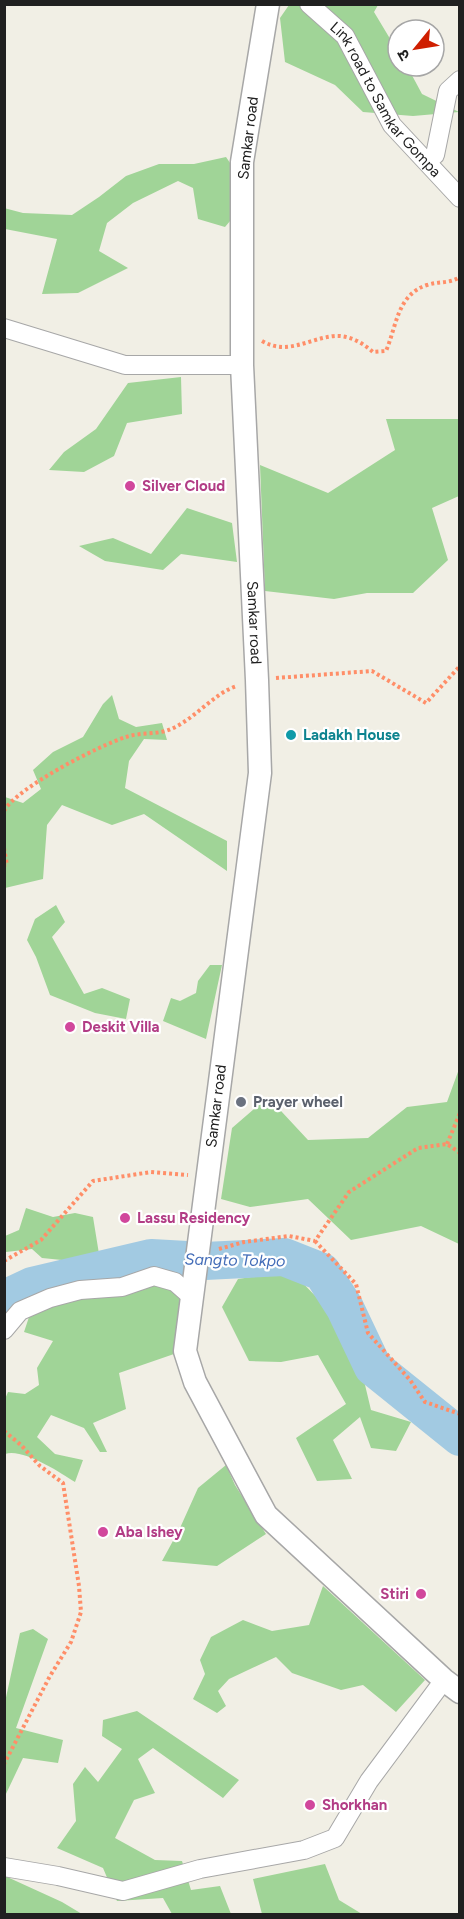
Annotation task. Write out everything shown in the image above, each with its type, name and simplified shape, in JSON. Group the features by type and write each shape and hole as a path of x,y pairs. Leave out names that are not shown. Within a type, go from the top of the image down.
{"street":[{"name":"Samkar road","path":"268,4 242,162 242,365 260,773 207,1176 207,1245 193,1287 185,1351 195,1382 266,1515 452,1686"},
{"name":"Link road to Samkar Gompa","path":"309,4 345,36 392,125 459,198"},
{"path":"435,155 448,91 459,80"},
{"path":"4,328 125,365 242,365"},
{"path":"4,1330 20,1311 50,1298 80,1290 122,1287 154,1276 193,1287"},
{"path":"4,1867 58,1876 123,1891 200,1869 304,1850 335,1838 369,1781 452,1686"}],"path":[{"path":"242,330 249,327 263,343 277,347 292,347 336,336 361,342 373,352 386,351 405,299 414,291 429,284 452,282 459,277"},
{"path":"452,282 459,286"},
{"path":"4,811 7,805 30,787 102,746 128,736 169,731 191,719 230,688 257,680 372,671 426,703 459,666"},
{"path":"4,848 7,865 4,865"},
{"path":"447,1144 459,1113"},
{"path":"315,1241 349,1192 418,1148 447,1144 459,1153"},
{"path":"4,1261 41,1240 93,1181 151,1172 207,1176"},
{"path":"207,1245 289,1236 315,1241 356,1284 368,1333 410,1380 425,1402 459,1414"},
{"path":"4,1431 21,1445 40,1466 63,1483 81,1612 71,1642 50,1676 4,1764"}],"green space":[{"path":"289,5 378,5 374,12 386,32 386,78 413,78 422,94 459,112 413,116 363,112 335,85 285,62 280,18"},
{"path":"226,157 252,195 225,227 198,219 193,188 178,181 133,203 107,223 99,251 128,268 78,293 42,294 57,239 5,229 4,208 23,213 72,215 126,176 159,164 194,164"},
{"path":"181,377 182,414 127,423 114,456 84,472 49,470 64,452 96,429 128,383"},
{"path":"386,419 459,419 459,496 432,508 448,560 413,593 367,593 334,599 265,591 260,465 328,493 395,450"},
{"path":"187,508 232,523 237,562 181,554 163,570 105,561 79,546 113,538 151,554"},
{"path":"112,695 119,719 136,727 162,723 167,740 144,739 129,761 125,788 227,841 227,871 144,814 112,825 62,805 47,825 43,879 5,888 5,797 23,803 41,789 33,770 53,752 83,737 103,704"},
{"path":"56,905 65,922 52,937 84,994 102,988 130,999 126,1019 95,1013 50,995 27,940 35,919"},
{"path":"210,965 222,965 206,1039 163,1021 171,998 180,1001 196,993 198,981"},
{"path":"459,1069 459,1244 421,1226 351,1240 308,1199 250,1207 221,1199 232,1128 268,1097 308,1140 368,1138 407,1107 447,1102"},
{"path":"26,1208 53,1217 75,1213 93,1217 99,1254 72,1261 42,1258 32,1249 5,1254 5,1236 19,1230"},
{"path":"291,1271 331,1312 356,1347 371,1410 411,1422 396,1451 371,1448 360,1417 333,1440 352,1479 317,1481 296,1438 346,1404 318,1355 281,1362 249,1361 222,1307 238,1279"},
{"path":"172,1274 180,1295 174,1354 119,1373 126,1409 93,1423 107,1452 100,1452 84,1428 51,1415 37,1437 55,1454 83,1460 75,1482 51,1467 21,1454 5,1454 5,1399 8,1392 25,1394 39,1385 37,1368 53,1341 24,1332 29,1317 59,1302"},
{"path":"226,1465 235,1485 266,1534 217,1566 162,1561 198,1488"},
{"path":"323,1586 425,1680 396,1712 363,1685 341,1690 292,1673 276,1657 229,1679 218,1691 226,1706 217,1713 193,1699 205,1674 200,1660 211,1637 243,1620 272,1631 309,1625"},
{"path":"33,1629 48,1639 16,1728 63,1740 58,1763 23,1758 5,1796 5,1702 20,1633"},
{"path":"137,1711 239,1780 223,1798 153,1748 138,1759 155,1793 134,1800 115,1838 155,1860 182,1861 191,1890 220,1886 231,1914 172,1914 163,1898 117,1901 103,1868 57,1848 76,1821 73,1784 85,1767 98,1782 122,1749 102,1736 103,1720"},
{"path":"325,1864 339,1900 362,1914 262,1914 253,1879"},
{"path":"5,1876 62,1902 82,1914 5,1913"}],"waterway":[{"name":"Sangto Tokpo","path":"4,1299 32,1286 151,1258 205,1261 284,1257 322,1272 345,1308 373,1367 460,1437"}],"place":[{"name":"Silver Cloud","path":"130,486"},
{"name":"Ladakh House","path":"291,735"},
{"name":"Deskit Villa","path":"70,1027"},
{"name":"Prayer wheel","path":"241,1102"},
{"name":"Lassu Residency","path":"125,1218"},
{"name":"Aba Ishey","path":"103,1532"},
{"name":"Stiri","path":"421,1594"},
{"name":"Shorkhan","path":"310,1805"}]}
